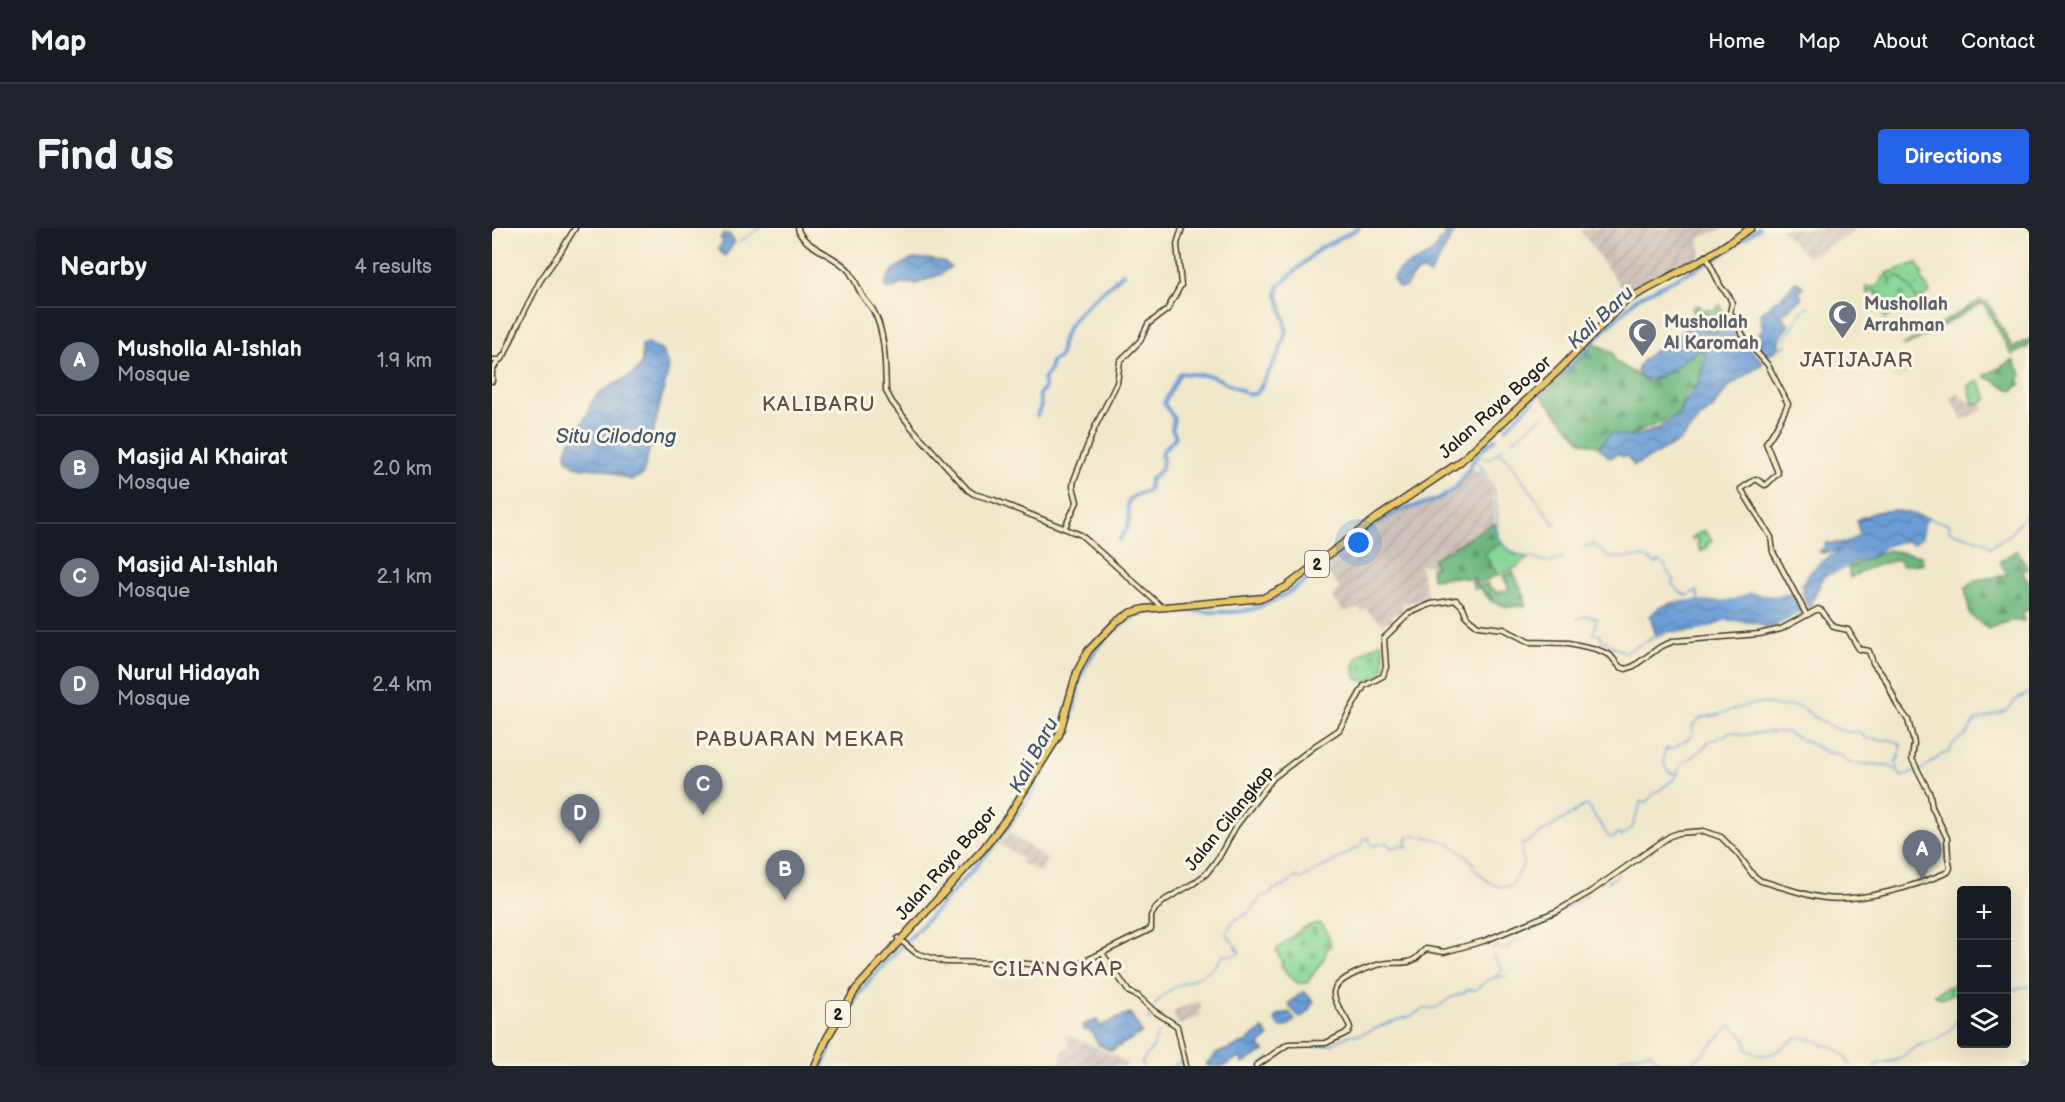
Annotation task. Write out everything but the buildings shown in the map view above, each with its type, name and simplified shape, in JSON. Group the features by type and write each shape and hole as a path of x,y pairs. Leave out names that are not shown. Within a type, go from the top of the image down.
{"highway":[{"name":"Jalan Raya Bogor","path":"814,1066 825,1037 852,990 900,940 982,845 1013,804 1057,735 1075,671 1086,649 1109,625 1136,609 1263,596 1284,585 1372,519 1459,460 1549,376 1627,296 1707,257 1749,228"}],"street":[{"path":"492,381 492,371 498,360 505,354 540,280 575,228"},
{"path":"798,228 801,237 837,260 851,273 861,294 873,309 879,327 888,396 912,428 966,487 974,495 994,500 1065,527 1086,538 1165,605"},
{"path":"1065,527 1077,502 1073,486 1074,480 1092,434 1117,383 1119,363 1141,338 1148,324 1167,310 1181,285 1177,244 1182,228"},
{"path":"1707,257 1721,287 1729,296 1732,303 1731,312 1745,339 1765,361 1788,404 1778,427 1766,442 1778,473 1766,485 1757,478 1741,489 1771,537 1773,552 1804,610"},
{"path":"492,360 498,360"},
{"name":"Jalan Cilangkap","path":"900,940 925,957 945,962 1018,963 1067,968 1151,929 1151,916 1155,909 1206,874 1219,857 1236,826 1273,778 1339,730 1364,686 1383,676 1386,667 1384,639 1406,616 1423,607 1456,600 1467,617 1478,626 1504,629 1529,642 1569,643 1596,649 1610,655 1620,667 1626,669 1638,664 1660,647 1674,641 1759,634 1784,628 1819,609 1834,627 1848,630 1859,649 1868,650 1873,663 1886,680 1897,705 1908,720 1914,743 1912,759 1930,794 1932,807 1947,838 1950,868 1945,873 1881,893 1848,898 1822,898 1761,881 1753,875 1738,854 1721,837 1704,831 1674,834 1582,898 1511,931 1449,951 1425,949 1411,962 1374,966 1341,981 1334,989 1334,995 1348,1023 1349,1030 1326,1043 1288,1044 1256,1066"},
{"path":"1102,953 1124,988 1178,1026 1186,1066"}],"shaded area":[{"path":"1589,228 1725,228 1698,238 1701,255 1626,294 1581,231"},
{"path":"1780,228 1855,228 1849,235 1807,257"},
{"path":"1903,361 1910,372 1895,381 1888,370"},
{"path":"1958,391 1961,398 1966,399 1967,402 1972,401 1975,405 1981,402 1984,410 1963,420 1950,398"},
{"path":"1471,466 1477,472 1480,469 1491,491 1494,523 1434,559 1436,567 1420,566 1430,603 1421,605 1417,602 1402,603 1402,612 1393,614 1392,621 1382,623 1365,609 1362,612 1359,608 1344,612 1332,597 1340,587 1324,570 1373,527 1391,516 1432,502 1452,491"},
{"path":"1010,833 1047,859 1040,873 1020,863 1022,859 1001,844"},
{"path":"1199,1001 1202,1008 1199,1011 1201,1016 1179,1025 1173,1015 1174,1010"},
{"path":"1065,1036 1072,1036 1096,1047 1120,1059 1128,1066 1059,1066 1063,1050 1070,1047"}],"green space":[{"path":"1917,263 1923,275 1921,278 1930,292 1917,301 1912,290 1890,280 1887,273"},
{"path":"1887,273 1890,280 1899,276 1912,290 1917,301 1885,318 1877,295 1874,291 1868,294 1866,287 1876,287"},
{"path":"1981,300 1984,303 1987,301 2013,348 2029,339 2029,346 2012,355 1983,303 1907,346 1903,345"},
{"path":"1699,305 1704,311 1708,308 1712,311 1720,305 1723,311 1717,319 1725,328 1714,333 1699,326 1692,308"},
{"path":"1595,343 1613,353 1615,361 1649,383 1674,368 1697,350 1705,352 1706,361 1698,384 1685,394 1679,414 1628,437 1611,433 1599,447 1581,441 1542,397"},
{"path":"2013,360 2022,375 2018,380 2021,384 2013,391 1984,376"},
{"path":"1979,381 1988,399 1974,405 1968,386"},
{"path":"1494,523 1502,543 1485,553 1498,575 1482,582 1458,577 1432,579 1431,568 1436,567 1433,559"},
{"path":"1704,530 1712,541 1701,552 1697,538 1693,540 1691,538"},
{"path":"1502,543 1514,554 1528,558 1515,568 1498,575 1484,553"},
{"path":"1888,550 1922,556 1923,564 1902,565 1899,560 1892,561 1874,566 1850,578 1848,567"},
{"path":"2017,550 2028,569 2022,572 2029,583 2029,610 2023,611 2024,621 2010,621 1988,629 1970,615 1965,588 1975,580 2007,575 2000,561"},
{"path":"1513,572 1525,597 1525,606 1507,607 1491,601 1480,588 1474,589 1472,582 1482,585 1488,583 1488,587 1497,593 1509,589 1503,576"},
{"path":"1382,642 1384,667 1382,672 1379,676 1366,682 1357,679 1354,672 1356,660"},
{"path":"1317,923 1325,929 1331,946 1328,946 1324,959 1307,983 1298,983 1291,979 1281,965 1282,962 1276,950 1303,928"},
{"path":"1957,981 1957,994 1941,998 1933,995"}],"water":[{"path":"1450,228 1457,228 1431,273 1429,275 1423,271 1417,272 1405,287 1399,288 1393,280 1396,274 1430,254 1438,242 1445,239 1445,232 1450,231"},
{"path":"724,233 729,234 735,242 725,256 718,249 723,242 720,238"},
{"path":"914,259 938,261 951,267 941,274 916,284 904,283 891,289 885,288 887,278 894,270"},
{"path":"1796,281 1803,287 1799,294 1802,298 1781,315 1789,324 1779,341 1780,346 1765,357 1754,345 1762,339 1759,333 1763,329 1760,314 1777,299 1779,300"},
{"path":"1730,316 1746,344 1763,362 1761,365 1729,387 1712,409 1698,420 1679,442 1634,466 1627,456 1622,457 1619,453 1610,458 1599,447 1611,433 1631,437 1655,430 1678,416 1688,396 1698,384 1706,355 1703,351 1697,350 1669,372 1650,380 1640,376 1637,370 1640,364 1679,335 1689,324 1714,333 1727,326"},
{"name":"Situ Cilodong","path":"648,343 662,351 669,367 643,475 632,480 606,470 582,468 571,463 567,457 569,444 586,416 593,399 605,389 638,370 642,362 642,345"},
{"path":"1895,510 1928,518 1923,526 1922,537 1914,544 1907,541 1893,543 1884,547 1878,554 1853,562 1840,571 1824,575 1809,608 1801,585 1818,564 1842,551 1820,553 1825,543 1843,543 1844,545 1860,534 1856,520 1876,512"},
{"path":"1749,593 1782,596 1794,593 1803,610 1775,626 1766,628 1740,619 1729,619 1697,630 1671,631 1656,636 1650,616 1661,608 1685,601 1737,599"},
{"path":"1304,991 1314,1002 1309,1008 1311,1010 1300,1018 1289,1003"},
{"path":"1289,1012 1295,1020 1287,1027 1280,1027 1274,1019 1280,1014"},
{"path":"1130,1013 1142,1033 1111,1051 1099,1045 1089,1029 1084,1030 1083,1025 1097,1020 1100,1026"},
{"path":"1263,1029 1269,1036 1260,1045 1264,1051 1243,1064 1239,1057 1224,1066 1206,1064 1215,1054 1244,1043"}],"waterway":[{"path":"739,242 760,228"},
{"path":"1247,394 1255,394 1259,390 1279,353 1286,332 1277,293 1279,286 1319,249 1359,228"},
{"name":"Kali Baru","path":"1506,428 1637,298 1715,259 1759,228"},
{"path":"1037,416 1041,405 1039,394 1045,388 1043,379 1050,370 1051,362 1059,357 1070,324 1083,308 1123,273"},
{"path":"1763,362 1768,356 1787,345 1785,339 1802,311 1809,306"},
{"path":"1119,540 1129,523 1129,500 1149,490 1150,480 1162,469 1161,455 1176,436 1172,429 1174,419 1164,403 1180,373 1212,376 1243,391"},
{"path":"1513,440 1543,416"},
{"name":"Kali Baru","path":"823,1066 843,1021 863,988 972,871 1031,795 1067,731 1082,674 1095,651 1108,636 1130,619 1145,614 1176,610 1241,611 1274,601 1308,579 1389,516 1449,493 1459,483 1478,454 1496,438"},
{"path":"1476,456 1491,457 1497,454 1502,447"},
{"path":"1500,451 1554,524 1556,523"},
{"path":"1475,458 1487,476 1495,496 1498,532 1505,545 1520,555 1548,562 1563,557"},
{"path":"1910,542 1914,544 1922,537 1923,526 1928,518 1950,525 1949,531 1985,542 1990,547 2009,535 2029,511"},
{"path":"1845,543 1861,534"},
{"path":"1880,552 1884,547 1899,542"},
{"path":"1584,547 1593,544 1610,558 1644,557"},
{"path":"1818,564 1844,548"},
{"path":"1855,561 1870,556"},
{"path":"1645,558 1657,564 1659,561 1662,563"},
{"path":"1823,577 1840,571 1851,563"},
{"path":"1664,564 1675,581 1672,584 1687,596 1697,590 1699,599"},
{"path":"1718,601 1735,600 1749,593 1765,597"},
{"path":"1776,597 1791,593"},
{"path":"1805,610 1809,608 1814,597"},
{"path":"1688,601 1705,601"},
{"path":"1651,615 1663,606"},
{"path":"1789,618 1800,611"},
{"path":"1577,619 1586,616 1597,618 1593,634 1601,635 1601,639 1626,652 1664,632 1674,630"},
{"path":"1696,630 1724,620 1755,623"},
{"path":"1898,772 1896,762 1901,745 1892,740 1866,739 1861,732 1836,729 1801,708 1764,703 1698,720 1693,725 1692,736 1671,750 1667,748 1663,758 1669,772 1677,774 1680,768 1709,741 1725,736 1727,733 1734,732 1743,735 1786,732 1829,753 1839,754 1849,763 1888,765 1902,777 1923,769 1941,755 1949,752 1953,744 1966,734 1975,721 2008,710 2016,700 2029,693"},
{"path":"1642,801 1647,802 1677,775"},
{"path":"1521,846 1584,806 1588,806 1609,837 1613,838 1617,833 1622,836 1632,828 1641,801"},
{"path":"1412,836 1446,843 1468,857 1474,864"},
{"path":"1154,1007 1170,990 1207,972 1223,955 1235,955 1240,952 1226,933 1233,921 1248,913 1263,896 1270,894 1274,889 1285,886 1296,877 1302,879 1335,861 1361,846 1364,839 1369,838 1372,846 1386,842 1391,848 1402,845 1407,847 1409,837"},
{"path":"1472,867 1493,884 1511,886 1523,865 1522,850"},
{"path":"1607,882 1619,875"},
{"path":"1564,909 1588,895"},
{"path":"1496,976 1502,969 1494,957 1493,947 1498,946 1501,950 1509,948 1512,941 1524,939 1540,927 1537,920"},
{"path":"1466,990 1476,990 1489,980 1505,976"},
{"path":"2011,990 2029,986"},
{"path":"1285,1048 1330,1045 1350,1035 1362,1034 1411,1016 1423,1009 1436,1008 1450,998 1466,992"},
{"path":"1151,1021 1148,1018 1152,1011"},
{"path":"1874,1066 1897,1060 1913,1048 1942,1036 1952,1028 1957,1019"},
{"path":"1692,1066 1691,1063 1732,1025 1745,1039 1747,1050 1757,1054 1771,1054 1798,1037 1833,1047 1844,1055 1851,1066"},
{"path":"1143,1066 1141,1063 1153,1047 1157,1036"},
{"path":"1616,1066 1623,1057 1651,1052 1655,1059 1672,1066"},
{"path":"1260,1065 1271,1058"},
{"path":"1174,1066 1182,1061 1184,1066"},
{"path":"2023,1066 2026,1063 2028,1066"}],"place":[{"name":"Mushollah Arrahman","path":"1843,340"},
{"name":"Mushollah Al Karomah","path":"1643,358"},
{"name":"Masjid Al-Ishlah","path":"703,815"},
{"name":"Nurul Hidayah","path":"580,844"},
{"name":"Musholla Al-Ishlah","path":"1922,880"},
{"name":"Masjid Al Khairat","path":"785,900"}],"district":[{"name":"JATIJAJAR","path":"1857,360"},
{"name":"KALIBARU","path":"819,404"},
{"name":"PABUARAN MEKAR","path":"800,739"},
{"name":"CILANGKAP","path":"1058,969"}]}
